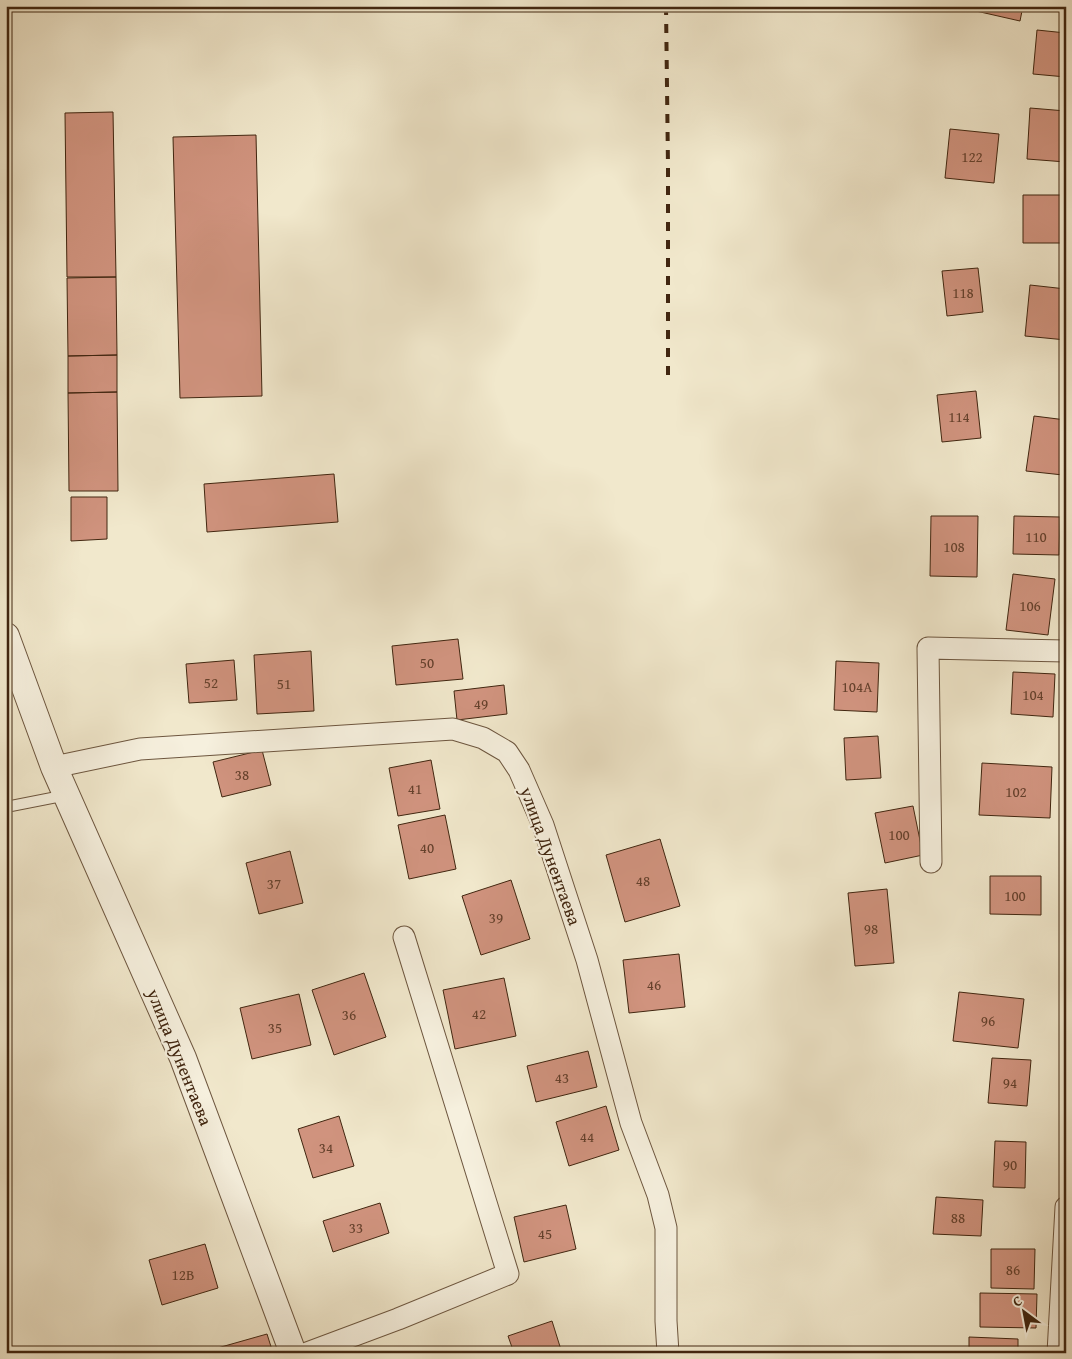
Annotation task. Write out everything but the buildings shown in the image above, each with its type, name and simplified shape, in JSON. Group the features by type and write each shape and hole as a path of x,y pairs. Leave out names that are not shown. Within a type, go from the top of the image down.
{"street":[{"name":"улица Дунентаева","path":"6,636 54,767 183,1058 293,1353"},
{"path":"931,862 928,648 1066,651"},
{"name":"улица Дунентаева","path":"54,767 140,749 453,729 483,738 507,752 519,770 543,825 587,960 631,1123 658,1195 666,1228 668,1353"},
{"path":"307,1353 398,1319 508,1274 404,937"},
{"path":"1058,1353 1066,1206"}],"lane":[{"path":"6,807 67,795"}],"railway":[{"path":"666,6 668,377"}]}
